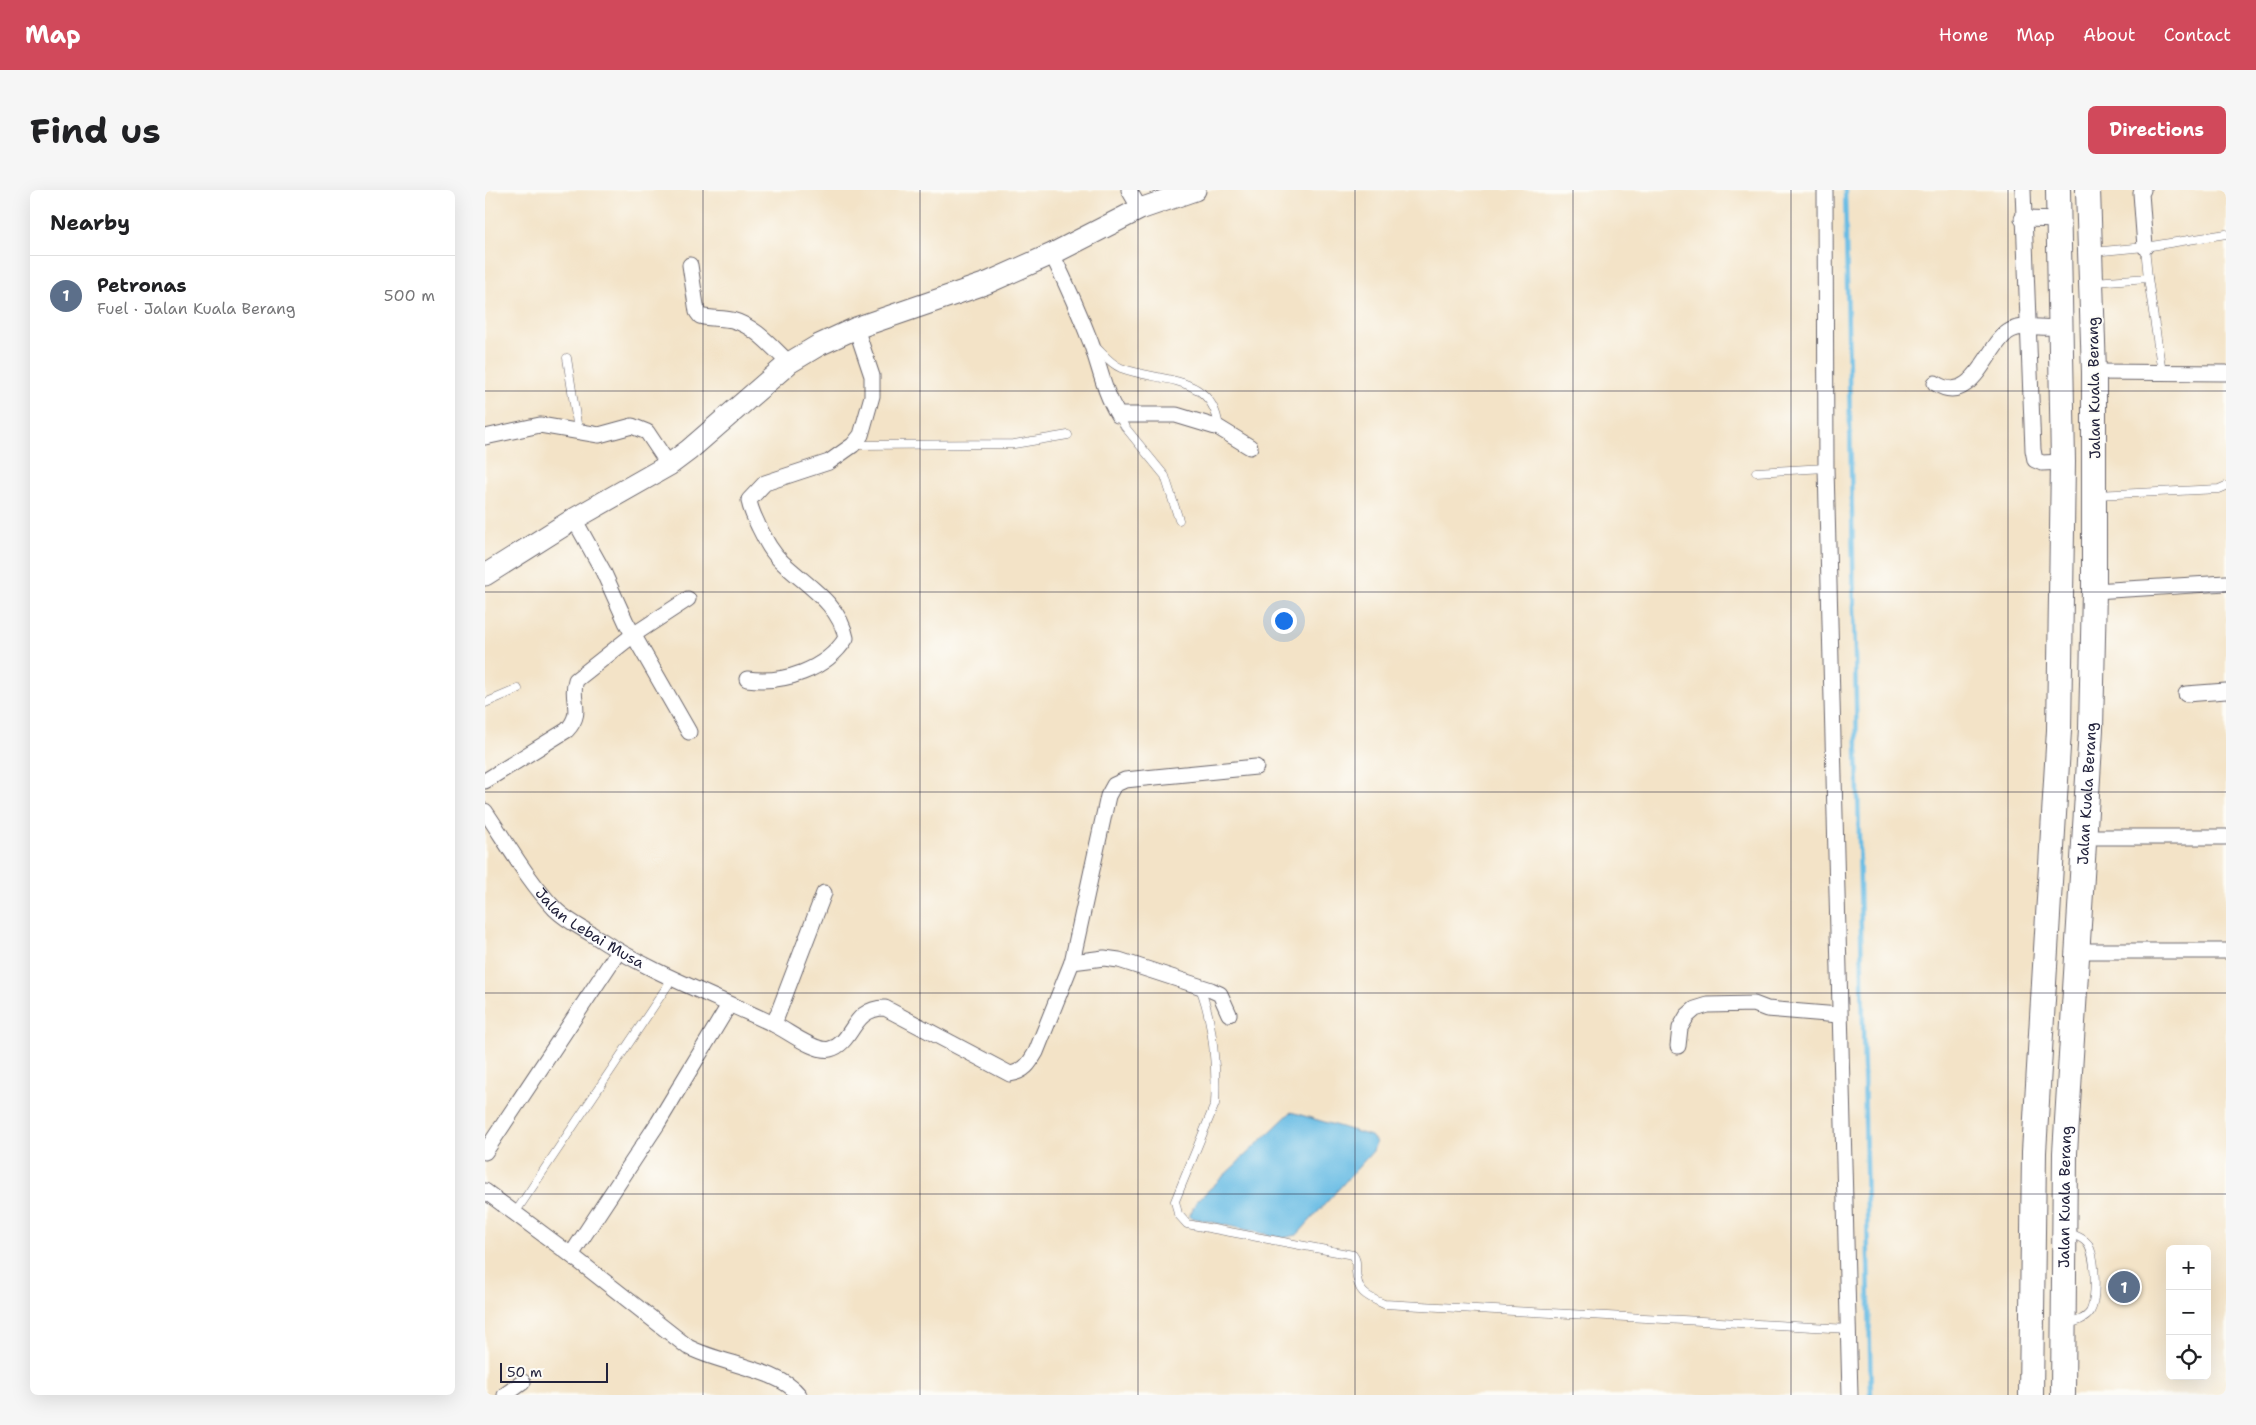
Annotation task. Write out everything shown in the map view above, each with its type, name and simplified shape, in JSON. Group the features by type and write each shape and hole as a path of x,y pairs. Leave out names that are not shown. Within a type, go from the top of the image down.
{"highway":[{"name":"Jalan Kuala Berang","path":"2031,1395 2033,1152 2059,730 2063,462 2062,328 2057,190"},
{"name":"Jalan Kuala Berang","path":"2063,1395 2065,1153 2091,729 2094,591 2094,372 2091,252 2087,190"},
{"path":"2025,1395 2032,1312"}],"main road":[{"path":"485,575 575,519 669,465 707,435 789,363 819,345 856,328 987,283 1052,254 1140,209 1195,190"}],"street":[{"path":"1129,190 1140,209"},
{"path":"1825,190 1826,468 1850,1395"},
{"path":"2023,190 2022,219 2029,328 2033,450 2035,460 2042,463 2063,462"},
{"path":"2143,190 2141,193 2145,247"},
{"path":"2022,219 2059,220"},
{"path":"1052,254 1078,308 1104,388 1118,416 1176,415 1219,428 1249,447"},
{"path":"690,265 697,312 700,316 731,320 754,331 789,363"},
{"path":"747,679 763,681 795,675 830,656 839,649 846,638 843,626 828,603 783,563 769,547 749,507 749,500 765,483 829,462 853,445 861,435 872,396 872,376 856,328"},
{"path":"1935,383 1943,388 1953,389 1966,383 1977,374 2001,339 2016,328 2062,328"},
{"path":"2094,372 2226,373"},
{"path":"485,437 540,424 599,435 632,426 647,432 669,465"},
{"path":"575,519 603,571 633,635 689,732"},
{"path":"2094,591 2226,583"},
{"path":"485,781 567,730 575,722 577,714 573,688 576,680 633,635 688,599"},
{"path":"2186,694 2226,691"},
{"name":"Jalan Lebai Musa","path":"485,811 539,889 556,910 618,952 672,979 774,1024 818,1049 830,1049 839,1044 864,1014 873,1008 885,1008 1010,1074 1020,1072 1029,1065 1072,962 1108,796 1114,785 1125,780 1256,767"},
{"path":"2084,837 2226,837"},
{"path":"774,1024 824,893"},
{"path":"2077,951 2226,950"},
{"path":"485,1152 618,952"},
{"path":"1072,962 1105,958 1119,960 1199,986 1220,994 1229,1014"},
{"path":"1678,1046 1680,1028 1687,1016 1695,1009 1708,1005 1747,1003 1767,1009 1839,1015"},
{"path":"571,1255 658,1123 729,1005"},
{"path":"485,1192 571,1255 688,1348 703,1355 775,1377 791,1384 799,1395"},
{"path":"505,1395 523,1382"}],"lane":[{"path":"2091,252 2145,247 2226,234"},
{"path":"2145,247 2161,372"},
{"path":"2092,282 2148,278"},
{"path":"1090,341 1119,367 1198,389 1214,406 1219,428"},
{"path":"567,358 578,430"},
{"path":"1118,416 1125,428 1165,476 1179,520"},
{"path":"853,445 1014,444 1068,435"},
{"path":"1755,472 1826,468"},
{"path":"2094,495 2219,489 2226,486"},
{"path":"485,703 518,688"},
{"path":"515,1213 672,979"},
{"path":"1199,986 1208,1012 1216,1096 1210,1120 1175,1201 1178,1214 1187,1224 1353,1255 1356,1260 1357,1282 1361,1291 1384,1304 1849,1330"}],"water":[{"path":"1291,1112 1371,1136 1376,1142 1373,1151 1297,1235 1283,1238 1189,1217 1196,1202"}],"waterway":[{"path":"1845,190 1871,1395"}],"place":[{"name":"Petronas","path":"2124,1287"}]}
